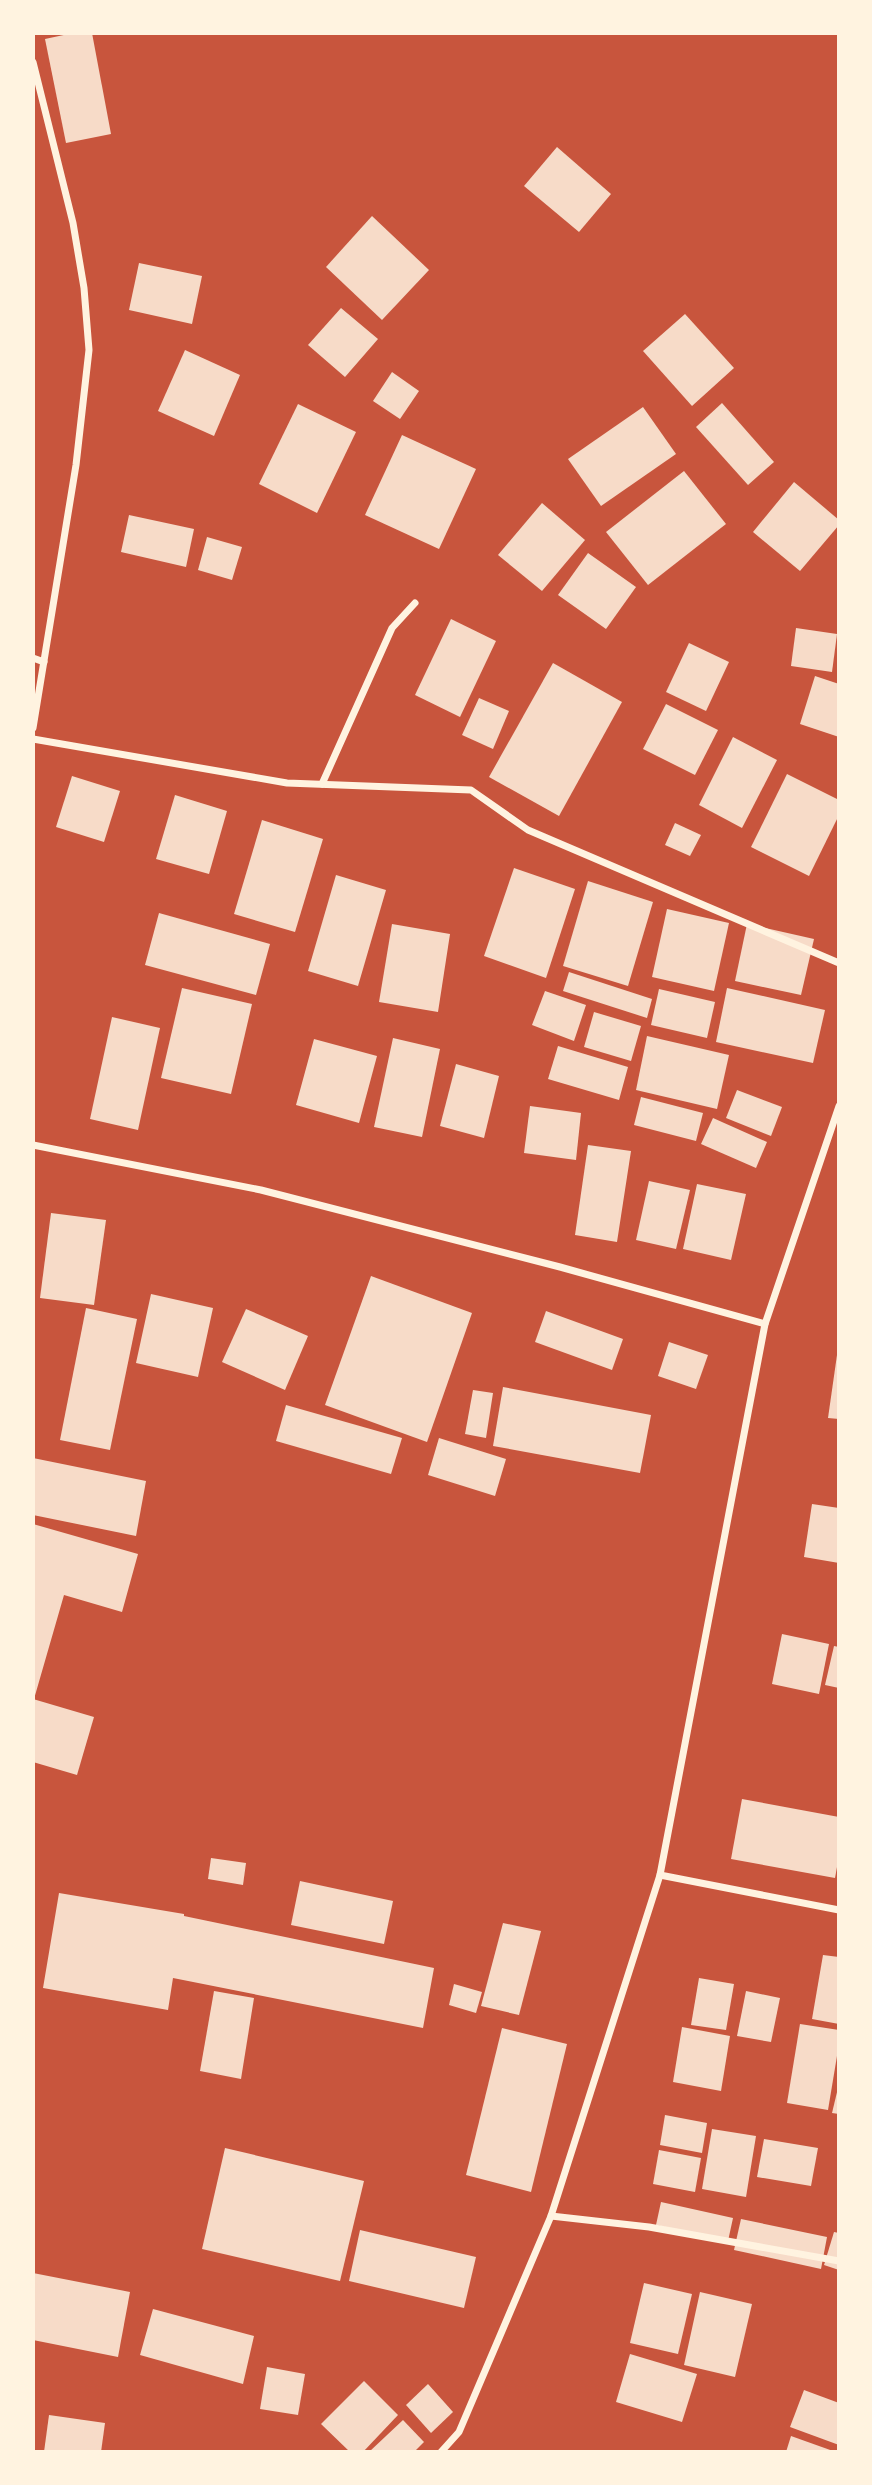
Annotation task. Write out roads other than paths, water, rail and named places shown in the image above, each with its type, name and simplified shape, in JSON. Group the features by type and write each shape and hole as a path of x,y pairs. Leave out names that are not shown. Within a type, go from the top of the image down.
{"street":[{"path":"33,62 73,223 84,288 89,350 76,465 33,728"},
{"path":"322,784 392,628 415,603"},
{"path":"33,658 44,662"},
{"path":"33,739 287,783 471,790 528,830 839,963"},
{"path":"441,2452 458,2432 551,2216 660,1875 765,1324 839,1107"},
{"path":"33,1145 261,1190 560,1267 765,1324"},
{"path":"660,1875 839,1910"},
{"path":"551,2216 649,2227 839,2261"}]}
